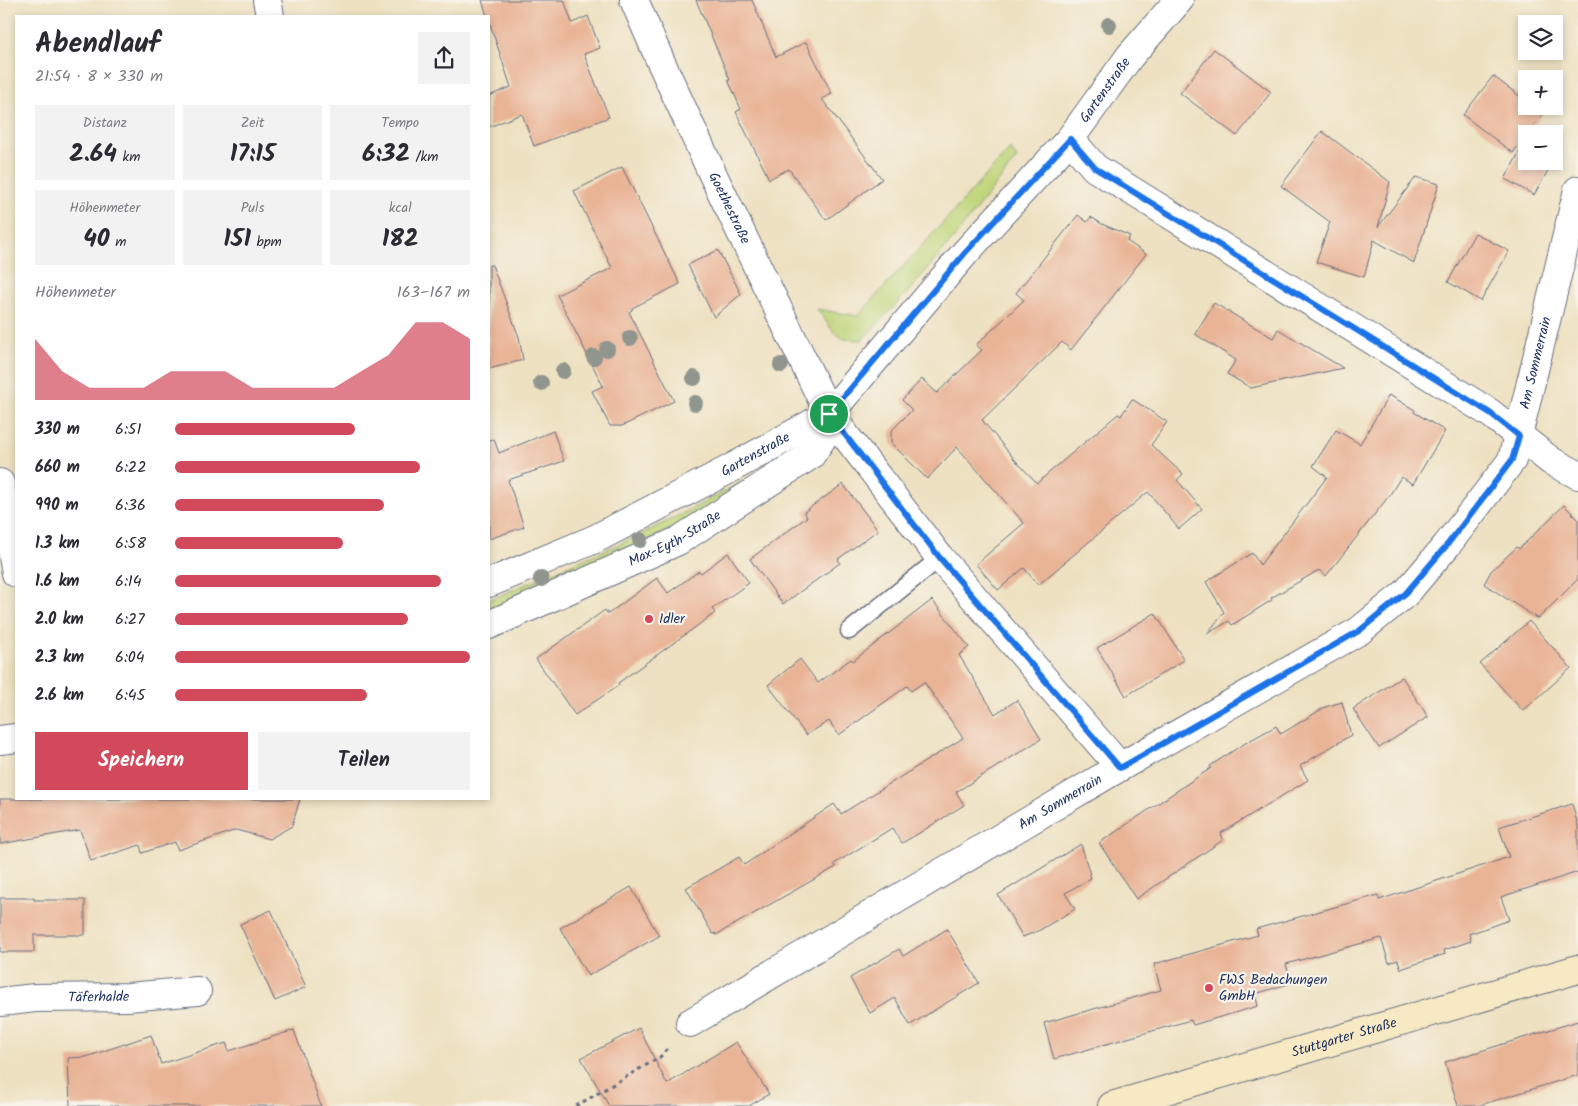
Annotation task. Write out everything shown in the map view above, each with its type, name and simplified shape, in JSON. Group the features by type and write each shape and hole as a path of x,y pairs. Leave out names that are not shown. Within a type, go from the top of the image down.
{"street":[{"path":"267,0 270,15"},
{"name":"Goethestraße","path":"634,0 714,177 829,414 940,558 1120,768"},
{"name":"Gartenstraße","path":"490,583 595,539 726,471 829,414 965,253 1070,139 1130,56 1179,0"},
{"path":"1070,139 1095,168 1490,413 1551,461 1578,475"},
{"name":"Am Sommerrain","path":"690,1023 1120,768 1359,631 1406,593 1447,545 1512,460 1578,190"},
{"name":"Max-Eyth-Straße","path":"490,625 678,541 811,455 825,434 829,414"},
{"path":"0,484 15,567"},
{"path":"0,740 15,738"},
{"name":"Stuttgarter Straße","path":"1112,1106 1578,969"},
{"name":"Täferhalde","path":"0,1002 34,998 128,997 197,991"}],"lane":[{"path":"849,631 940,558"}],"path":[{"path":"576,1106 660,1058 690,1023"}],"green space":[{"path":"1010,149 1017,158 953,239 907,293 862,340 844,339 833,331 817,309 858,316"},
{"path":"786,453 788,455 718,507 490,616 490,600 642,534 713,498 777,461"}],"building":[{"path":"482,0 564,0 572,23 588,16 600,48 584,54 609,117 534,146 522,114 490,127 490,96 511,87 490,24 490,15 487,15"},
{"path":"696,0 752,0 776,57 806,42 832,94 822,99 882,179 826,220 789,169 769,179 736,112 741,109"},
{"path":"1214,49 1271,92 1237,136 1180,93"},
{"path":"1493,76 1518,95 1518,115 1542,115 1534,125 1518,125 1518,146 1513,153 1463,115"},
{"path":"1322,131 1390,182 1378,227 1416,177 1439,184 1414,263 1374,240 1364,277 1316,262 1330,222 1281,186"},
{"path":"1518,155 1518,170 1548,170 1534,195 1505,179"},
{"path":"622,167 680,284 632,308 629,312 674,401 622,426 610,426 592,391 603,386 557,295 612,268 574,191"},
{"path":"1078,215 1087,222 1091,217 1130,236 1127,241 1146,254 1071,350 1062,342 982,420 1037,483 1118,414 1121,416 1132,399 1167,422 1151,445 1183,474 1177,480 1202,509 1179,529 1148,492 1038,585 1024,568 998,590 976,564 1024,523 957,447 927,479 891,443 891,431 912,410 902,400 922,379 937,393 982,350 976,345 1024,300 1016,293"},
{"path":"1475,233 1509,251 1481,301 1448,282"},
{"path":"718,250 741,294 714,317 688,265"},
{"path":"490,265 492,265 519,337 523,360 490,369"},
{"path":"1214,303 1273,338 1278,329 1343,368 1251,388 1227,374 1236,360 1195,334"},
{"path":"1389,395 1445,431 1413,484 1401,477 1389,496 1326,576 1319,570 1271,598 1272,600 1232,625 1229,621 1207,634 1224,612 1206,582 1252,553 1260,565 1327,477 1313,466 1336,430 1360,444"},
{"path":"553,431 564,461 508,480 524,527 490,539 490,440 494,439 499,453"},
{"path":"843,484 878,530 838,559 840,563 783,604 750,559 807,517 804,512"},
{"path":"1564,505 1578,519 1578,579 1538,619 1484,584 1491,571 1517,547 1519,549"},
{"path":"728,553 749,583 712,609 715,613 618,683 619,685 575,715 536,659 605,610 608,614 657,578 668,593 699,571 701,573"},
{"path":"932,600 969,647 959,655 995,714 1017,700 1041,739 956,792 964,805 916,835 902,843 892,828 834,864 836,867 716,935 715,933 713,934 686,888 739,857 744,865 834,804 841,814 963,738 924,682 911,691 907,686 839,735 829,721 806,735 768,685 800,659 818,683 851,659 853,661"},
{"path":"1155,613 1184,660 1126,696 1097,648"},
{"path":"1529,621 1571,668 1523,711 1480,664"},
{"path":"1402,677 1428,717 1379,748 1353,709"},
{"path":"1342,702 1351,735 1300,766 1308,780 1221,833 1223,840 1136,899 1099,843 1242,745 1276,726 1281,734 1325,707"},
{"path":"0,799 300,800 292,826 269,839 236,830 178,850 175,842 142,853 140,845 91,861 80,830 0,844"},
{"path":"1572,804 1578,825 1578,872 1501,897 1509,920 1469,934 1471,941 1444,950 1445,954 1401,969 1398,960 1389,963 1381,938 1286,964 1291,983 1255,994 1258,1006 1193,1025 1191,1020 1054,1059 1044,1023 1161,990 1154,964 1258,935 1256,929 1378,895 1379,900 1509,857 1499,827"},
{"path":"1081,844 1091,878 1065,893 1075,909 1040,930 1023,937 998,895"},
{"path":"631,887 659,936 588,976 560,928"},
{"path":"0,898 85,900 85,935 34,935 34,952 0,952"},
{"path":"271,910 306,987 275,1001 240,924"},
{"path":"947,929 979,983 910,1025 895,998 870,1013 850,978 899,949 903,956"},
{"path":"1578,1021 1578,1075 1477,1106 1458,1106 1445,1062"},
{"path":"639,1028 667,1084 736,1042 769,1094 749,1106 609,1106 581,1058"},
{"path":"294,1030 321,1106 70,1106 68,1058 86,1057 151,1035 161,1064 226,1043 229,1051"}],"place":[{"name":"Idler","path":"649,619"},
{"name":"FWS Bedachungen GmbH","path":"1209,988"}],"route":[{"path":"1070,139 1095,168 1490,413 1519,436 1512,460 1447,545 1406,593 1359,631 1120,768 940,558 829,414 965,253 1070,139"}]}
